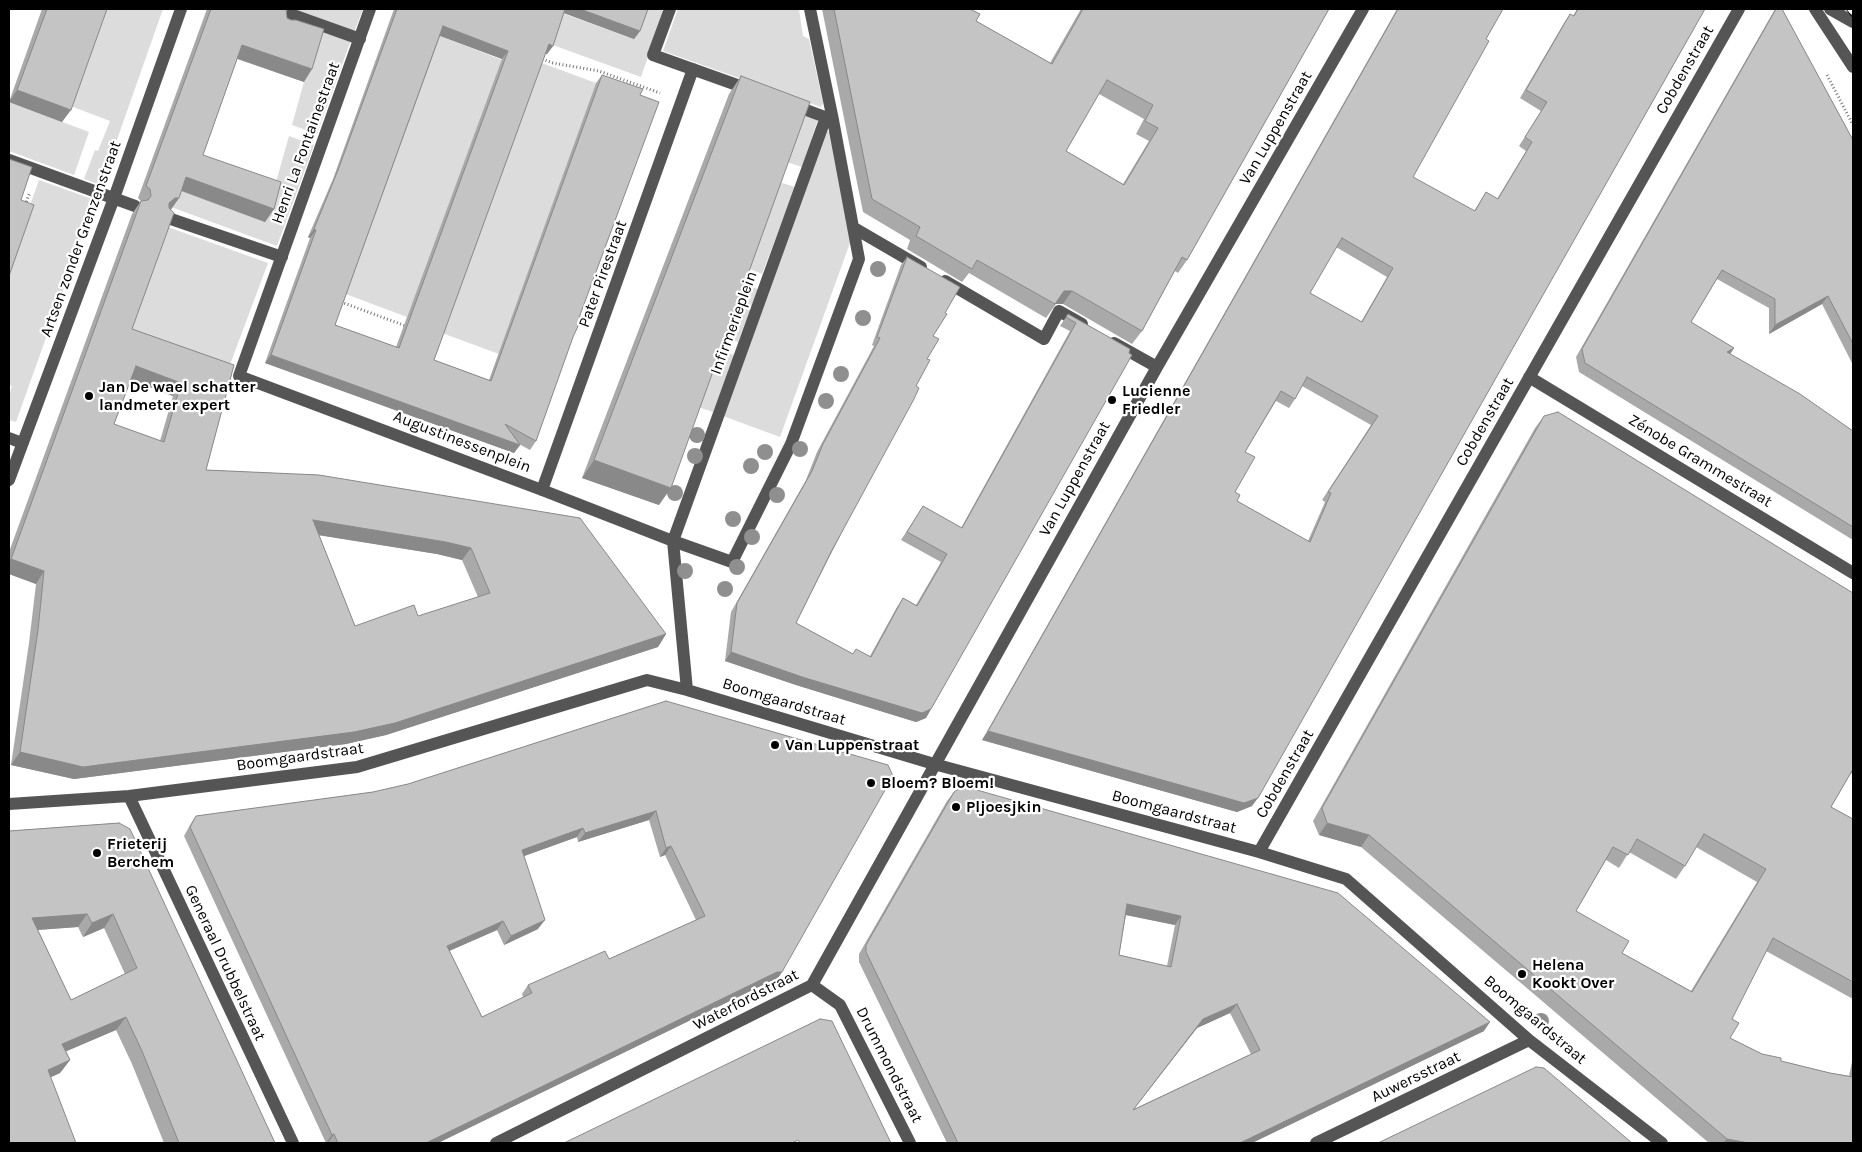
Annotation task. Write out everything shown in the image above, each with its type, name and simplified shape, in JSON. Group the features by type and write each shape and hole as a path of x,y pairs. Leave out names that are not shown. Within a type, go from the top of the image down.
{"street":[{"name":"Artsen zonder Grenzenstraat","path":"9,480 114,198 181,9"},
{"name":"Henri La Fontainestraat","path":"239,376 370,9"},
{"path":"670,9 653,55 764,94"},
{"path":"673,541 732,562 790,444 859,259 854,228 829,118 810,9"},
{"name":"Van Luppenstraat","path":"934,764 1157,367 1363,9"},
{"name":"Cobdenstraat","path":"1259,852 1739,9"},
{"path":"1815,9 1853,67"},
{"path":"1830,9 1853,22"},
{"path":"286,25 290,14 360,39"},
{"name":"Pater Pirestraat","path":"542,490 694,69"},
{"path":"782,101 829,118"},
{"name":"Infirmerieplein","path":"687,690 673,541 829,118"},
{"path":"9,160 135,206"},
{"path":"168,218 282,257"},
{"path":"854,228 1044,339 1059,311 1157,367"},
{"name":"Augustinessenplein","path":"239,376 673,541"},
{"name":"Zénobe Grammestraat","path":"1529,377 1853,573"},
{"path":"9,438 22,443"},
{"name":"Boomgaardstraat","path":"9,804 129,796 357,768 647,680 687,690 934,764 1259,852 1346,879 1529,1040 1662,1143"},
{"name":"Waterfordstraat","path":"496,1143 812,985 934,764"},
{"name":"Generaal Drubbelstraat","path":"129,796 293,1143"},
{"name":"Drummondstraat","path":"812,985 840,1004 910,1143"},
{"name":"Auwersstraat","path":"1316,1143 1529,1040"}],"path":[{"path":"532,55 553,63 599,71 682,100"},
{"path":"340,302 414,329"}],"shaded area":[{"path":"103,9 163,9 101,185 84,179 95,150 98,151 110,121 68,105"},
{"path":"290,9 363,9 354,32"},
{"path":"551,9 634,39 646,9 664,11 641,77 550,44"},
{"path":"678,9 799,9 803,36 809,39 823,103 821,107 663,51"},
{"path":"292,20 351,40 317,134 292,125 315,42"},
{"path":"438,35 502,60 407,317 343,293"},
{"path":"539,62 596,83 499,354 442,333"},
{"path":"9,102 89,132 74,175 9,151"},
{"path":"801,112 818,119 802,167 783,161"},
{"path":"825,130 830,132 851,240 780,437 723,416"},
{"path":"289,136 314,145 277,246 171,207 177,189 265,221"},
{"path":"39,180 95,200 16,422 9,420 9,396 12,386 9,385 9,264"},
{"path":"776,181 795,187 762,274 745,267"},
{"path":"165,226 268,263 225,378 124,341"},
{"path":"739,283 758,289 738,342 721,336"},
{"path":"716,349 734,355 713,412 695,406"}],"building":[{"path":"47,9 107,9 71,110 17,90"},
{"path":"211,9 286,9 287,18 324,29 312,69 242,45 203,155 281,182 274,209 186,177 179,198 175,198 169,203 169,208 174,213 132,329 234,365 206,470 319,475 580,518 666,634 395,723 354,732 83,767 20,752 38,630 44,571 11,559 141,201 148,200 151,196 150,189 146,186","holes":["136,366 181,383 164,442 114,424","313,520 446,542 471,548 490,593 418,616 414,605 355,626"]},
{"path":"397,9 565,9 553,46 549,44 434,360 491,381 602,75 643,89 640,95 659,102 580,315 579,324 536,441 505,424 520,445 271,355 316,230 314,229 338,170","holes":["443,26 508,51 399,348 335,325"]},
{"path":"580,9 648,9 640,31"},
{"path":"834,9 970,9 980,14 976,21 1052,64 1083,9 1329,9 1187,260 1182,257 1142,331 1072,291 1064,291 1055,304 977,260 972,269 916,236 920,227 872,199","holes":["1107,80 1153,105 1145,121 1158,128 1124,185 1066,151"]},
{"path":"1398,9 1503,9 1486,39 1489,41 1413,177 1475,211 1486,192 1498,199 1532,142 1525,137 1547,102 1526,90 1570,14 1574,16 1578,9 1705,9 1258,798 1244,803 988,731","holes":["1342,238 1393,268 1362,322 1310,293","1307,377 1378,416 1328,492 1331,493 1310,542 1237,501 1240,495 1235,492 1255,457 1245,452 1281,391 1295,399"]},
{"path":"1776,9 1782,9 1853,140 1853,344 1828,296 1775,325 1775,299 1722,270 1691,322 1734,348 1727,352 1800,394 1853,431 1853,527 1585,363 1582,349"},
{"path":"741,76 810,102 671,488 594,460"},
{"path":"9,159 32,167 21,200 34,205 9,276"},
{"path":"907,257 960,287 945,313 947,314 933,336 939,339 927,359 930,360 916,386 919,388 914,399 831,552 796,623 853,654 856,649 871,657 903,598 917,606 947,554 907,532 923,506 962,528 1076,323 1066,317 1068,314 1130,349 1129,353 1132,355 931,709 922,713 802,677 731,652 737,603 812,471 823,444 880,338 877,337"},
{"path":"1558,412 1853,593 1853,769 1831,807 1853,819 1853,982 1773,938 1732,1019 1739,1023 1730,1038 1762,1054 1781,1058 1781,1061 1853,1077 1853,1143 1749,1143 1727,1139 1369,835 1327,823 1322,808 1544,416","holes":["1704,834 1766,869 1692,992 1622,953 1629,941 1576,911 1613,847 1628,855 1637,839 1685,866"]},
{"path":"666,701 888,765 893,776 782,972 777,972 426,1143 338,1143 334,1134 332,1135 190,827 196,816 373,792 408,784","holes":["656,811 666,848 671,846 705,916 609,959 605,951 528,985 532,993 482,1017 447,946 503,921 511,936 545,920 522,850 583,828 585,833"]},
{"path":"963,786 1338,893 1490,1022 1240,1143 958,1143 866,952 866,945 954,792","holes":["1127,904 1181,916 1171,967 1119,955","1237,1004 1260,1050 1133,1110 1203,1019"]},
{"path":"119,823 130,829 275,1143 179,1143 142,1051 126,1017 62,1044 70,1060 48,1070 76,1143 9,1143 9,831","holes":["87,914 92,923 113,914 137,968 71,1000 32,918"]},
{"path":"820,1019 832,1021 891,1143 800,1143 798,1140 792,1143 564,1143"},
{"path":"1536,1067 1544,1068 1632,1143 1378,1143"}],"tram line":[{"path":"1846,9 1853,18"}],"place":[{"name":"Jan De wael schatter landmeter expert","path":"89,396"},
{"name":"Lucienne Friedler","path":"1112,400"},
{"name":"Van Luppenstraat","path":"775,745"},
{"name":"Bloem? Bloem!","path":"871,783"},
{"name":"Pljoesjkin","path":"956,807"},
{"name":"Frieterij Berchem","path":"97,853"},
{"name":"Helena Kookt Over","path":"1522,974"}]}
